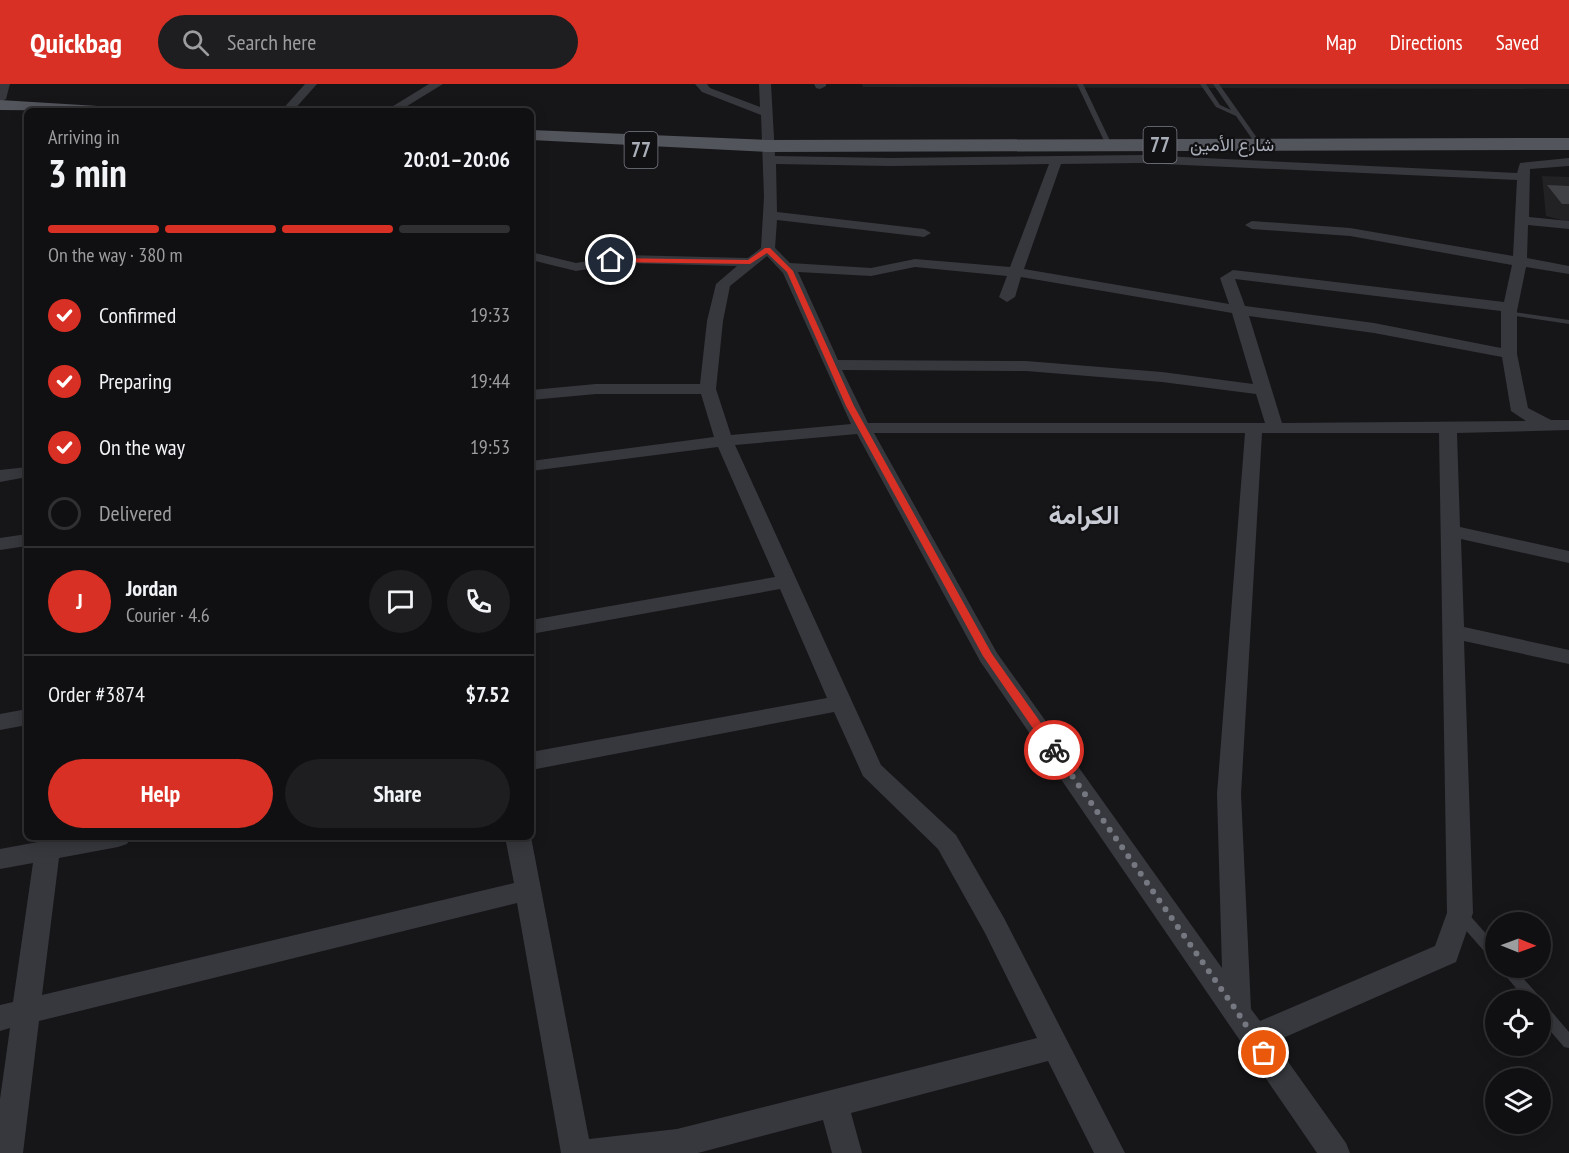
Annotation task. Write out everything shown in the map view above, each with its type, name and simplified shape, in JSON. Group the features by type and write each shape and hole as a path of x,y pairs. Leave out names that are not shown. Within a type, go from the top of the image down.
{"main road":[{"path":"0,105 49,108"},
{"path":"0,114 24,116"},
{"name":"شارع الأمين","path":"534,135 762,151"},
{"name":"شارع الأمين","path":"534,146 762,151 1109,146 1569,144"}],"street":[{"path":"0,99 4,84"},
{"path":"289,108 311,84"},
{"path":"396,108 437,84"},
{"path":"701,84 706,90 766,113"},
{"path":"765,84 766,113 762,151 770,216 759,256 723,284 715,321 708,389 724,441 871,770 947,842 994,926 1110,1153"},
{"path":"762,151 881,162 1141,159 1524,177"},
{"path":"1007,297 1056,161"},
{"path":"1548,425 1521,411 1509,354 1510,310 1520,263 1524,166 1569,162"},
{"path":"770,216 924,233"},
{"path":"1522,220 1569,225"},
{"path":"1252,225 1350,232 1569,270"},
{"path":"534,257 576,267 624,259 759,256 790,271 850,406 988,656 1335,1153"},
{"path":"785,267 871,272 915,263 1017,272 1239,310 1374,328 1509,354"},
{"path":"1236,1010 1229,794 1264,428 1263,390 1227,278 1233,274 1510,310"},
{"path":"831,365 1026,366 1162,377 1263,390"},
{"path":"534,395 596,389 708,389"},
{"path":"534,466 724,441 864,428 1448,428 1569,425"},
{"path":"1254,1038 1446,954 1460,914 1448,428"},
{"path":"0,476 24,472"},
{"path":"1452,531 1569,556"},
{"path":"0,544 24,540"},
{"path":"534,626 788,581"},
{"path":"1454,632 1569,657"},
{"path":"534,759 842,703"},
{"path":"0,722 24,718"},
{"path":"0,859 102,840"},
{"path":"519,840 576,1153"},
{"path":"8,1153 13,1014 47,850"},
{"path":"13,1014 528,890"},
{"path":"591,1153 677,1144 1056,1046"},
{"path":"834,1104 847,1153"}],"lane":[{"path":"1080,84 1109,146"},
{"path":"1203,84 1218,106 1238,115"},
{"path":"1216,84 1259,145"},
{"path":"1510,310 1569,322"},
{"path":"1460,914 1485,942"},
{"path":"1515,978 1525,990"},
{"path":"1551,1021 1569,1042"}],"shaded area":[{"path":"862,84 1569,84 1569,89 863,87"},
{"path":"1542,176 1569,177 1569,222 1546,216"}],"building":[{"path":"1547,185 1569,186 1569,204 1562,204"}],"way so far":[{"path":"1054,750 1264,1053"}],"district":[{"name":"الكرامة","path":"1084,515"}],"route":[{"path":"611,260 750,262 768,249 790,271 850,406 988,656 1054,750"}]}
